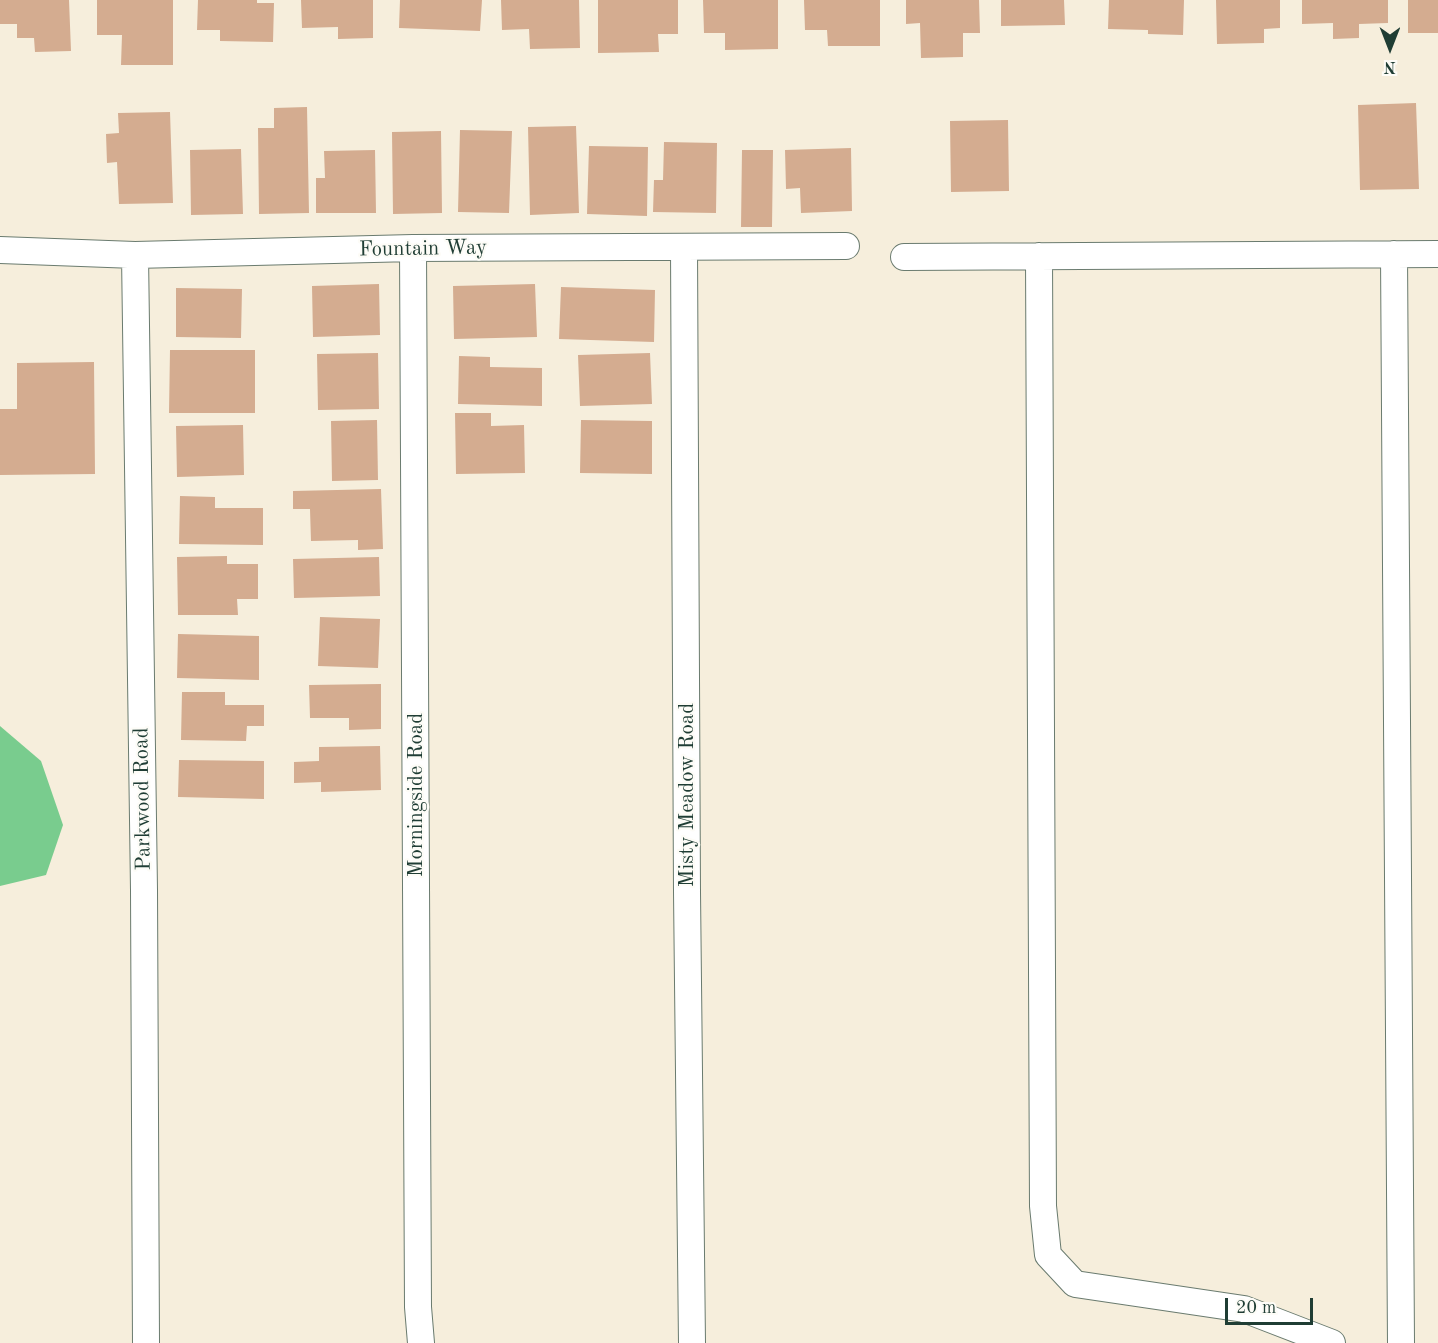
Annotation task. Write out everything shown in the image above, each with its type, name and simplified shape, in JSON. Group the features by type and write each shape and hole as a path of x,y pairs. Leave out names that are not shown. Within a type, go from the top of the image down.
{"street":[{"name":"Fountain Way","path":"0,250 135,255 413,248 846,246"},
{"name":"Misty Meadow Road","path":"684,247 692,1343"},
{"name":"Morningside Road","path":"413,248 418,1307 421,1343"},
{"path":"1394,254 1401,1343"},
{"path":"904,257 1438,254"},
{"name":"Parkwood Road","path":"135,255 144,890 146,1343"},
{"path":"1039,256 1043,1206 1048,1255 1075,1284 1244,1309 1332,1343"}],"green space":[{"path":"0,726 41,761 63,825 46,875 0,886"}],"building":[{"path":"0,0 69,0 71,51 35,52 34,38 17,38 17,24 0,24"},
{"path":"97,0 173,0 173,65 121,65 122,35 97,35"},
{"path":"198,0 257,0 257,3 274,3 273,42 220,41 220,30 197,30"},
{"path":"301,0 373,0 373,38 338,39 338,27 302,28"},
{"path":"400,0 482,0 480,31 399,28"},
{"path":"501,0 579,0 580,48 530,49 529,29 502,30"},
{"path":"598,0 678,0 678,34 658,34 659,52 598,53"},
{"path":"703,0 778,0 778,49 725,50 725,33 704,33"},
{"path":"804,0 880,0 880,46 828,46 827,30 805,30"},
{"path":"906,0 979,0 980,33 963,33 963,57 921,58 920,23 906,24"},
{"path":"1001,0 1064,0 1065,25 1001,26"},
{"path":"1109,0 1184,0 1183,35 1148,34 1148,30 1108,29"},
{"path":"1216,0 1280,0 1280,28 1264,29 1264,43 1217,44"},
{"path":"1302,0 1388,0 1388,23 1359,24 1359,38 1333,39 1333,23 1302,24"},
{"path":"1408,0 1438,0 1438,33 1408,33"},
{"path":"1416,103 1419,189 1360,190 1358,105"},
{"path":"307,107 309,213 259,214 258,128 274,128 274,108"},
{"path":"170,112 173,203 119,204 117,162 107,163 106,134 119,133 118,113"},
{"path":"1008,120 1009,191 951,192 950,121"},
{"path":"576,126 579,213 530,215 528,127"},
{"path":"460,130 512,131 509,213 458,212"},
{"path":"441,131 442,213 393,214 392,132"},
{"path":"664,142 717,143 716,213 653,212 654,180 663,180"},
{"path":"589,146 648,147 647,216 587,214"},
{"path":"851,148 852,211 801,213 800,188 786,189 785,150"},
{"path":"241,149 243,214 191,215 190,150"},
{"path":"375,150 376,213 316,213 316,178 325,178 324,151"},
{"path":"742,150 773,150 772,227 741,227"},
{"path":"379,284 380,335 313,337 312,286"},
{"path":"535,284 537,337 454,339 453,286"},
{"path":"561,287 655,290 654,342 559,339"},
{"path":"176,288 242,289 241,338 176,337"},
{"path":"170,350 255,350 255,413 169,413"},
{"path":"378,353 379,409 318,410 317,354"},
{"path":"650,353 652,404 580,406 578,355"},
{"path":"459,356 490,357 490,367 542,368 542,406 458,404"},
{"path":"94,362 95,474 0,475 0,409 17,409 17,363"},
{"path":"455,413 491,413 491,426 524,425 525,473 456,474"},
{"path":"377,420 378,480 332,481 331,421"},
{"path":"581,420 652,421 652,474 580,473"},
{"path":"243,425 244,475 177,477 176,426"},
{"path":"381,489 383,549 358,550 358,540 311,541 310,509 293,509 293,491"},
{"path":"180,496 215,497 215,508 263,508 263,545 179,544"},
{"path":"227,556 227,564 258,564 258,599 237,599 238,615 178,615 177,557"},
{"path":"379,557 380,596 294,598 293,559"},
{"path":"320,617 380,619 378,668 318,666"},
{"path":"178,634 259,636 259,680 177,678"},
{"path":"381,684 381,729 349,730 349,718 310,718 309,685"},
{"path":"182,692 225,692 225,705 264,705 264,726 247,726 246,741 181,740"},
{"path":"380,746 381,790 321,792 321,782 294,783 294,762 319,761 319,747"},
{"path":"179,760 264,761 264,799 178,797"}]}
